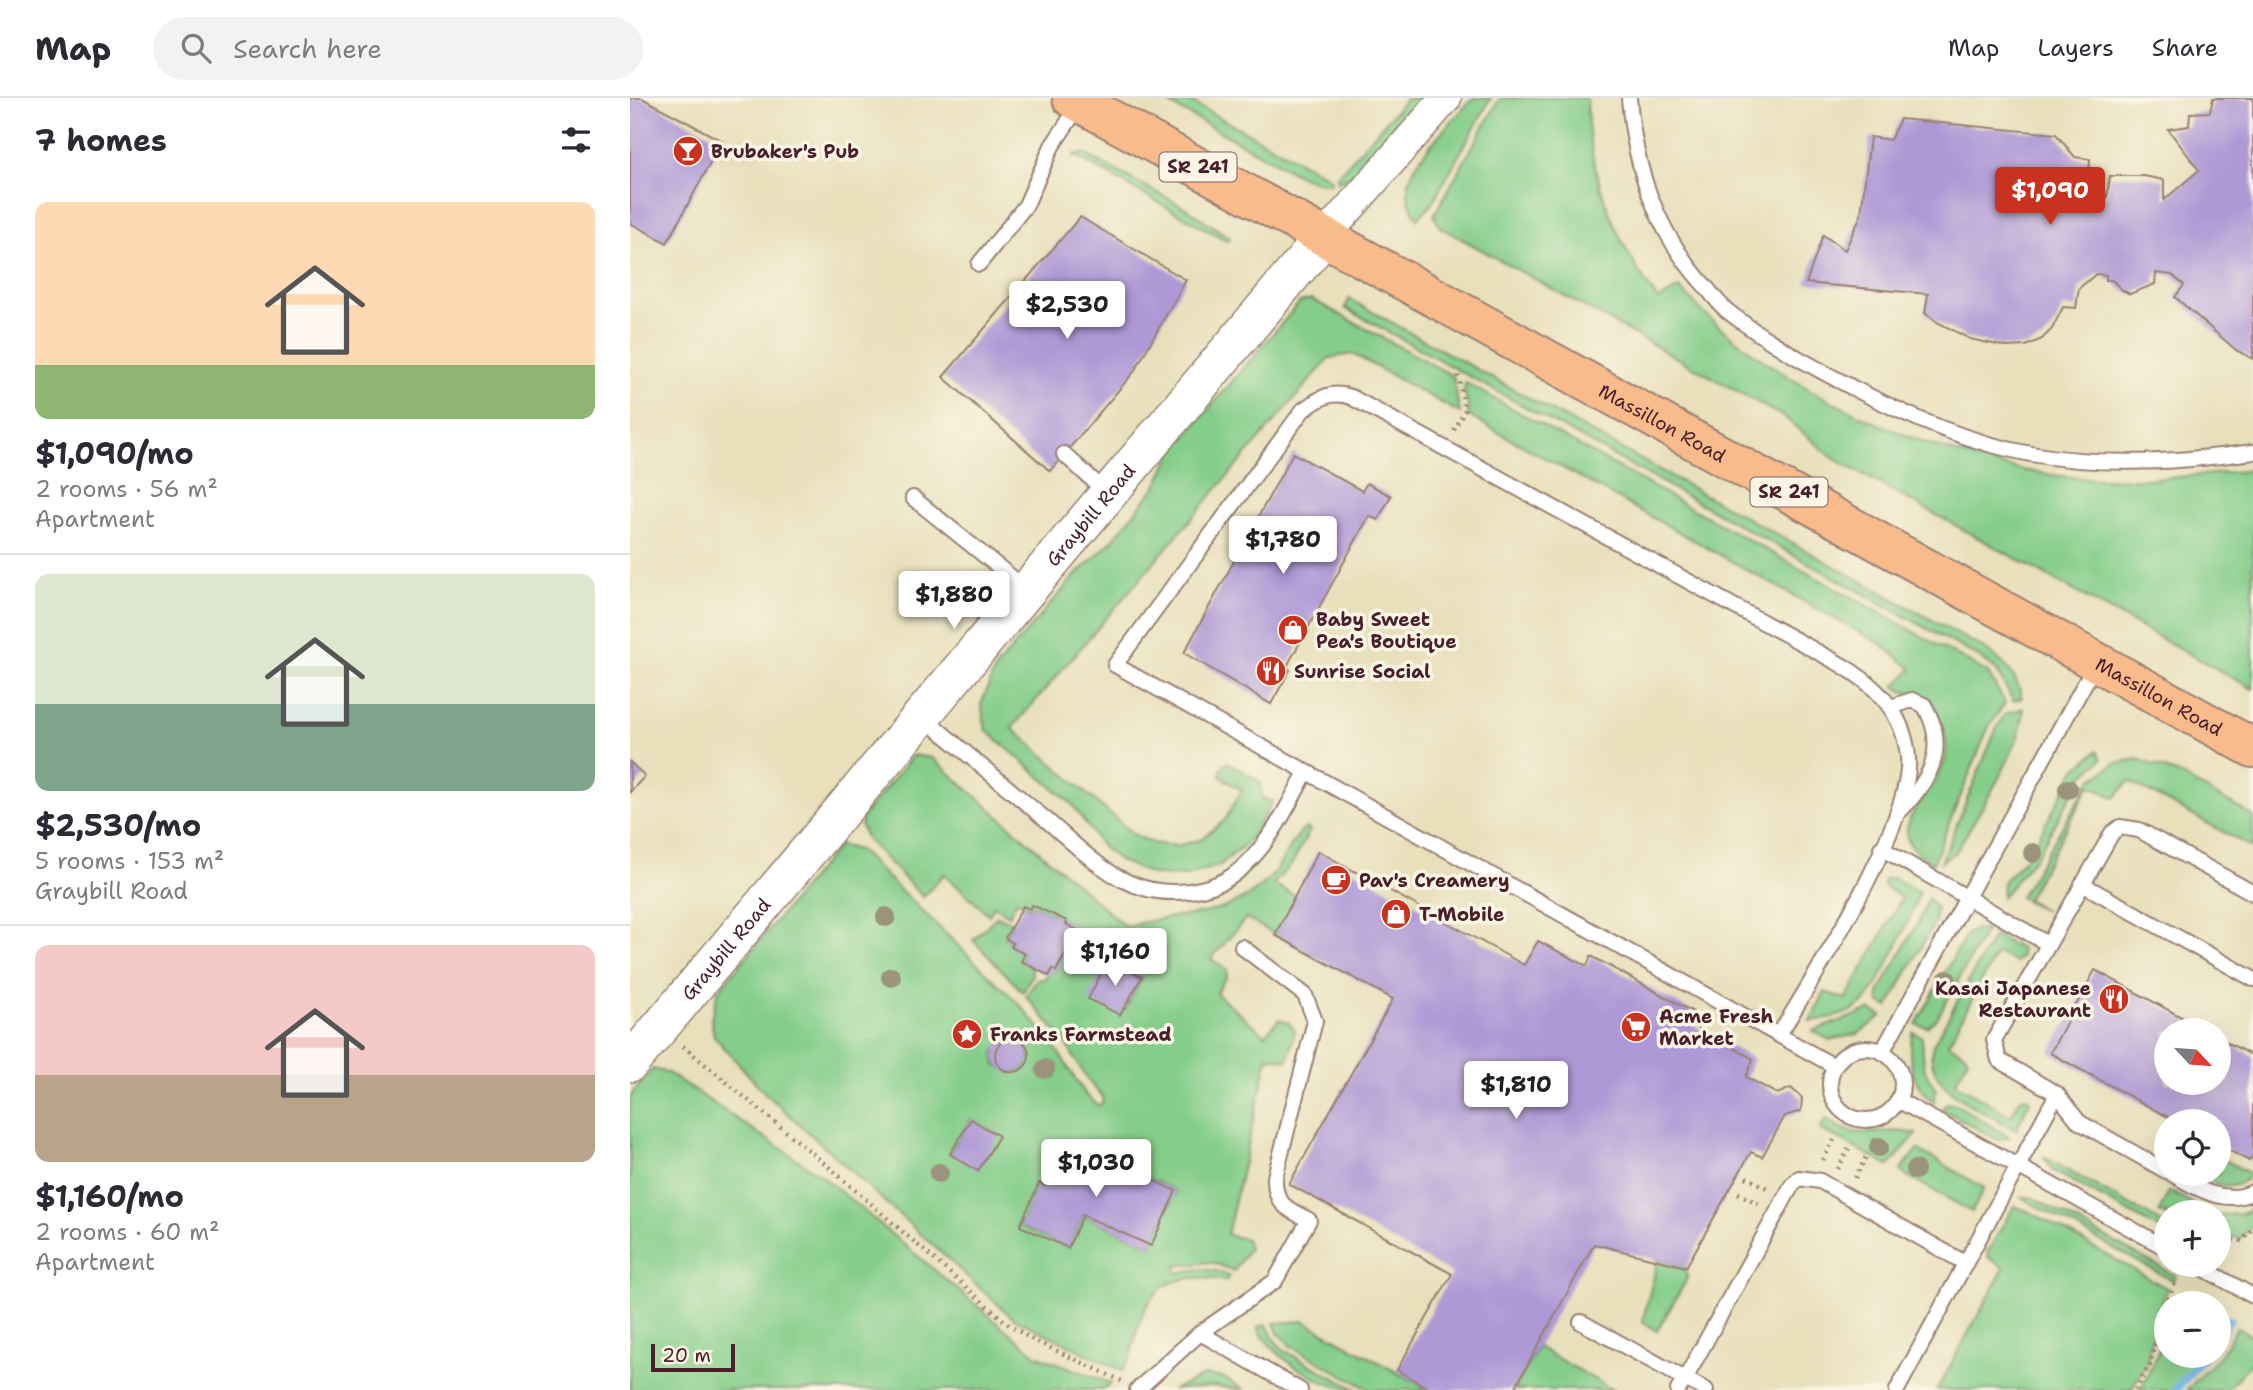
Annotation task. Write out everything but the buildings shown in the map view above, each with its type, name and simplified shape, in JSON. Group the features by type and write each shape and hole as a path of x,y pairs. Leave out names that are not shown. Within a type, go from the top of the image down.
{"main road":[{"name":"Massillon Road","path":"1076,100 2253,748"}],"street":[{"name":"Graybill Road","path":"630,1063 1324,237 1446,98"}],"lane":[{"path":"1629,98 1632,135 1650,202 1686,265 1728,312 1799,360 1882,403 1959,436 2031,454 2108,461 2201,459 2253,453"},
{"path":"979,264 1026,205 1076,100"},
{"path":"1779,1035 1872,873 1896,815 1909,759 1902,731 1891,706 1867,680 1838,663 1338,392 1323,396 1299,415 1115,666 1834,1066"},
{"path":"1064,454 1108,494"},
{"path":"913,498 1027,590"},
{"path":"1882,1052 2097,662"},
{"path":"1891,706 1912,701 1924,705 1938,750 1926,782 1896,815"},
{"path":"921,715 1087,854 1116,876 1144,888 1172,892 1204,888 1231,877 1255,855 1306,772"},
{"path":"2154,1164 2079,1122 2057,1094 1999,1060 1994,1050 1994,1040 2112,833 2120,827 2129,826 2253,892"},
{"path":"1881,848 2048,944"},
{"path":"2082,884 2253,979"},
{"path":"1138,1389 1200,1334 1275,1281 1309,1220 1280,1206 1274,1193 1275,1178 1315,1021 1312,1006 1305,995 1242,947"},
{"path":"1867,1047 1882,1052 1897,1065 1902,1077 1898,1100 1881,1117 1858,1120 1847,1115 1832,1097 1830,1086 1834,1066 1844,1055 1855,1049 1867,1047"},
{"path":"1897,1390 2057,1094"},
{"path":"1898,1100 2154,1241"},
{"path":"1682,1384 1792,1185 1799,1178 1820,1181 1965,1263"},
{"path":"2196,1186 2212,1194 2235,1199 2253,1192"},
{"path":"2219,1277 2253,1296"},
{"path":"1581,1322 1682,1384 1706,1390"},
{"path":"1200,1334 1300,1390"}],"path":[{"path":"1452,433 1465,410 1458,375"},
{"path":"660,1026 830,1168 1009,1325 1031,1339 1138,1389"},
{"path":"1746,1177 1770,1190"},
{"path":"1738,1193 1762,1206"},
{"path":"2231,1240 2242,1241 2253,1228"},
{"path":"2135,1390 2150,1364 2163,1310 2175,1284"}],"green space":[{"path":"1159,98 1184,98 1330,178 1331,183 1316,182 1300,176"},
{"path":"1407,98 1422,98 1358,172 1338,182 1337,176"},
{"path":"1473,98 1491,98 1431,205 1417,219 1408,196 1411,176 1425,152"},
{"path":"1500,98 1587,98 1592,152 1606,205 1629,254 1658,300 1679,288 1709,318 1749,350 1838,405 1880,425 1969,457 2057,476 2138,479 2253,470 2253,689 1833,458 1784,417 1440,227 1434,215"},
{"path":"1083,153 1188,209 1230,238 1227,241 1074,155"},
{"path":"1311,299 1453,376 1460,413 1353,354 1329,358 1012,728 1133,834 1152,843 1176,846 1200,840 1225,820 1242,790 1221,777 1221,769 1228,762 1260,782 1262,798 1272,802 1250,840 1220,865 1186,876 1153,875 1120,861 1103,848 1072,804 986,730 981,704 996,667 1074,577 1112,541 1157,485 1173,451 1300,302"},
{"path":"1349,299 1983,648 2008,669 2017,682 2022,698 2013,701 1997,671 1979,657 1345,308"},
{"path":"1466,383 1988,673 2005,703 1989,726 1933,863 1915,851 1908,838 1908,825 1941,769 1946,755 1946,741 1940,718 1930,698 1902,691 1895,686 1912,669 1881,644 1467,415 1469,411 1464,388"},
{"path":"2023,708 2022,723 2016,741 1997,781 1956,852 1941,862 1996,730 2005,714"},
{"path":"2097,751 2102,759 2081,778 2038,854 2002,897 2003,882 2030,853 2075,770"},
{"path":"913,755 932,758 1126,927 1146,921 1199,914 1233,904 1268,880 1300,833 1306,828 1310,830 1292,864 1273,884 1297,897 1275,935 1246,918 1211,959 1227,970 1227,976 1216,993 1265,1035 1279,1019 1289,1023 1295,1031 1288,1060 1268,1057 1227,1235 1246,1239 1249,1248 1234,1271 1211,1262 1176,1266 1177,1273 1210,1270 1229,1277 1225,1281 1194,1278 1180,1280 1158,1291 1143,1314 1130,1356 1122,1371 1013,1318 764,1092 714,1036 711,1019 718,991 839,845 858,850 1019,1004 1051,1041 1086,1095 1099,1106 1102,1103 1103,1097 1089,1082 1063,1039 1026,996 1037,980 1044,979 1053,969 1056,971 1078,931 1066,924 1066,921 1033,905 1030,908 1017,900 1009,915 994,906 989,915 944,874 923,897 867,840 861,826 862,817","holes":["1108,960 1142,977 1125,1010","1013,1036 1026,1043 1030,1057 1024,1069 1012,1073 996,1065 994,1053 1002,1040","971,1119 999,1136 950,1154","1066,1140 1176,1191 1151,1246 1083,1215 1068,1248 1020,1226 1039,1183 1045,1186"]},
{"path":"2137,759 2176,773 2253,816 2253,848 2129,781 2115,798 2090,785 2027,899 2046,911 2020,897 2090,781 2116,763"},
{"path":"1894,878 1919,892 1886,968 1869,996 1857,1008 1838,1016 1810,1021 1825,992 1846,999 1902,898 1883,885 1885,879"},
{"path":"1928,898 1936,908 1935,922 1888,1007 1879,1002 1879,992 1920,919"},
{"path":"997,916 1013,923 1005,938 1013,943 1012,947 1025,954 1021,961 1031,967 1032,975 1023,992 973,940"},
{"path":"1975,929 1986,930 1937,1018 1927,1027 1916,1024 1966,935"},
{"path":"1994,935 2021,949 2021,957 2015,962 1997,953 1948,1044 1965,1054 1968,1059 1955,1083 2011,1116 2020,1099 2026,1097 2030,1101 2016,1130 1959,1097 1937,1074 1932,1061 1933,1045"},
{"path":"1870,1010 1882,1016 1858,1034 1829,1040 1813,1031"},
{"path":"1913,1032 1922,1037 1924,1069 1936,1090 1934,1103 1920,1088 1913,1071 1910,1052"},
{"path":"653,1069 668,1073 822,1176 1036,1355 1111,1383 1102,1390 630,1390 630,1096"},
{"path":"1954,1103 2009,1137 1998,1140 1942,1109 1946,1104"},
{"path":"1826,1118 1849,1131 1859,1133 1891,1131 1916,1134 1889,1166 1820,1129"},
{"path":"1917,1149 1984,1188 1972,1212 1904,1174 1901,1170"},
{"path":"2044,1157 2154,1218 2154,1226 2052,1170"},
{"path":"2231,1163 2251,1174 2231,1186"},
{"path":"2169,1191 2186,1200 2165,1200"},
{"path":"2032,1197 2154,1264 2154,1271 2022,1198"},
{"path":"2014,1206 2030,1212 2168,1289 2154,1291 2154,1329 2147,1363 2131,1390 1937,1390 2004,1268 1989,1258 1987,1253"},
{"path":"2253,1208 2253,1225 2241,1238 2231,1237 2231,1214 2242,1214"},
{"path":"1658,1260 1686,1267 1687,1279 1657,1331 1644,1323 1643,1319"},
{"path":"1304,1321 1429,1390 1370,1390 1291,1346 1278,1333 1274,1323"},
{"path":"1267,1325 1275,1341 1285,1351 1357,1390 1344,1389 1315,1378 1286,1360 1274,1350 1258,1327"},
{"path":"2237,1328 2253,1336 2253,1360 2227,1390 2187,1390 2208,1368 2231,1368 2231,1337"},
{"path":"1538,1347 1613,1390 1514,1390"},
{"path":"2154,1362 2154,1368 2191,1368 2172,1390 2140,1390"},
{"path":"1206,1375 1224,1378 1245,1390 1214,1386 1172,1390"}],"waterway":[{"path":"2176,1390 2194,1368"}],"place":[{"name":"Brubaker's Pub","path":"688,151"},
{"name":"Baby Sweet Pea's Boutique","path":"1293,630"},
{"name":"Sunrise Social","path":"1271,671"},
{"name":"Pav's Creamery","path":"1336,880"},
{"name":"T-Mobile","path":"1396,914"},
{"name":"Kasai Japanese Restaurant","path":"2114,999"},
{"name":"Acme Fresh Market","path":"1636,1027"},
{"name":"Franks Farmstead","path":"967,1034"}]}
